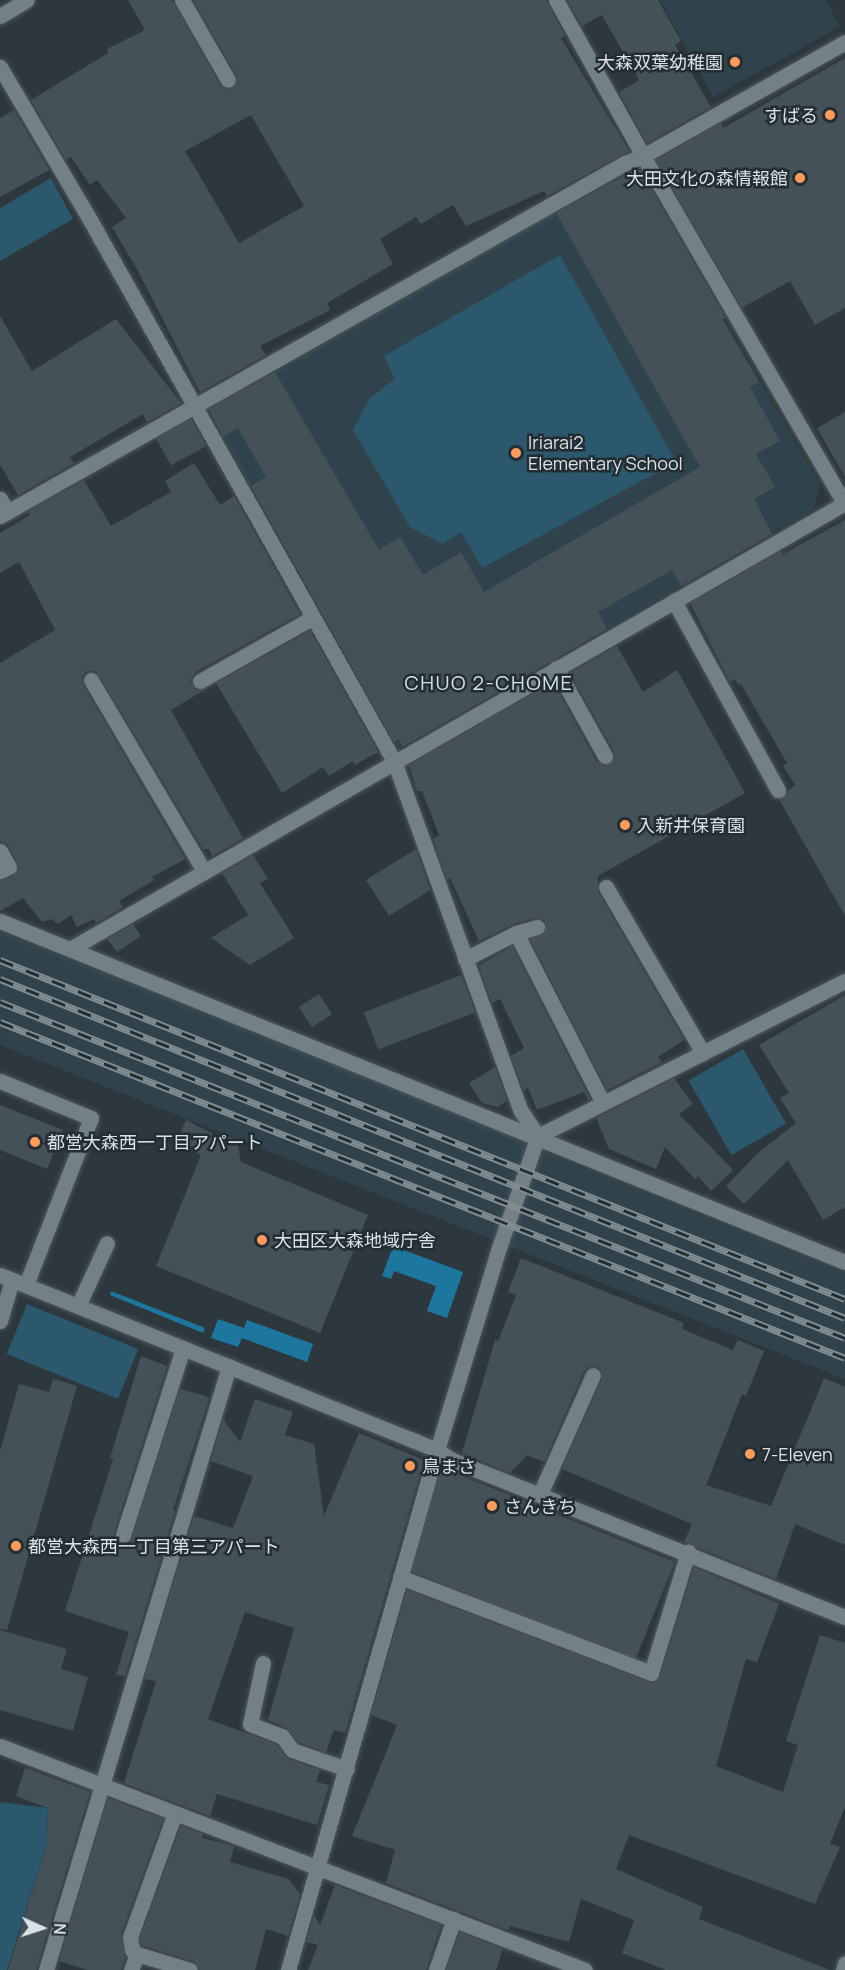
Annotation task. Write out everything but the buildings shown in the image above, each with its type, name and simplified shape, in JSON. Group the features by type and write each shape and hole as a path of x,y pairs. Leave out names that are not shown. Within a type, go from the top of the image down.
{"street":[{"path":"0,16 27,0"},
{"path":"182,0 228,80"},
{"path":"70,949 845,503 643,156 556,0"},
{"path":"2,509 193,407 845,42"},
{"path":"0,68 89,218 193,407 394,761 521,1111 538,1137"},
{"path":"674,601 778,790"},
{"path":"200,681 312,618"},
{"path":"556,668 605,756"},
{"path":"91,680 204,871"},
{"path":"0,851 9,867 0,871"},
{"path":"606,887 703,1053"},
{"path":"0,921 845,1262"},
{"path":"465,959 516,933 537,927"},
{"path":"516,933 603,1104"},
{"path":"288,1970 320,1867 437,1450 496,1254 538,1137 845,981"},
{"path":"0,1080 91,1118 13,1280 0,1321"},
{"path":"78,1306 107,1243"},
{"path":"828,1255 845,1246"},
{"path":"13,1280 437,1450 452,1460 688,1552 845,1617"},
{"path":"123,1535 183,1348"},
{"path":"46,1970 229,1366"},
{"path":"540,1494 593,1375"},
{"path":"400,1577 651,1673 688,1552"},
{"path":"263,1663 250,1724 282,1736 292,1750 347,1769"},
{"path":"0,1746 585,1970"},
{"path":"175,1813 130,1937 132,1950 136,1954 190,1970"},
{"path":"436,1970 454,1919"},
{"path":"131,1970 136,1954"},
{"path":"843,1970 845,1963"}],"shaded area":[{"name":"大森双葉幼稚園","path":"660,0 826,0 840,27 713,97"},
{"name":"Iriarai2 Elementary School","path":"621,174 640,175 820,485 813,509 406,745 396,744 214,421 218,405"},
{"path":"51,178 73,219 0,261 0,208"},
{"path":"560,255 676,462 482,568 461,532 443,544 410,527 353,430 369,399 395,379 384,356"},
{"path":"0,932 516,1138 557,1158 845,1274 845,1379 0,1045"},
{"path":"743,1049 786,1123 731,1155 688,1080"},
{"path":"393,1246 463,1272 447,1318 427,1311 436,1286 394,1271 391,1279 382,1276"},
{"path":"111,1291 205,1328 203,1333 110,1295"},
{"path":"27,1304 138,1349 118,1399 7,1354"},
{"path":"218,1319 244,1328 247,1320 313,1344 307,1362 242,1338 238,1347 211,1338"},
{"path":"0,1802 48,1808 47,1844 7,1970 0,1970"}],"railway":[{"path":"0,960 845,1299"},
{"path":"0,979 845,1318"},
{"path":"0,1002 845,1338"},
{"path":"0,1022 845,1358"}],"place":[{"name":"大森双葉幼稚園","path":"735,62"},
{"name":"すばる","path":"830,115"},
{"name":"大田文化の森情報館","path":"800,178"},
{"name":"Iriarai2 Elementary School","path":"516,453"},
{"name":"入新井保育園","path":"625,825"},
{"name":"都営大森西一丁目アパート","path":"35,1142"},
{"name":"大田区大森地域庁舎","path":"262,1240"},
{"name":"7-Eleven","path":"750,1454"},
{"name":"鳥まさ","path":"410,1466"},
{"name":"さんきち","path":"492,1506"},
{"name":"都営大森西一丁目第三アパート","path":"16,1546"}],"district":[{"name":"CHUO 2-CHOME","path":"489,682"}]}
